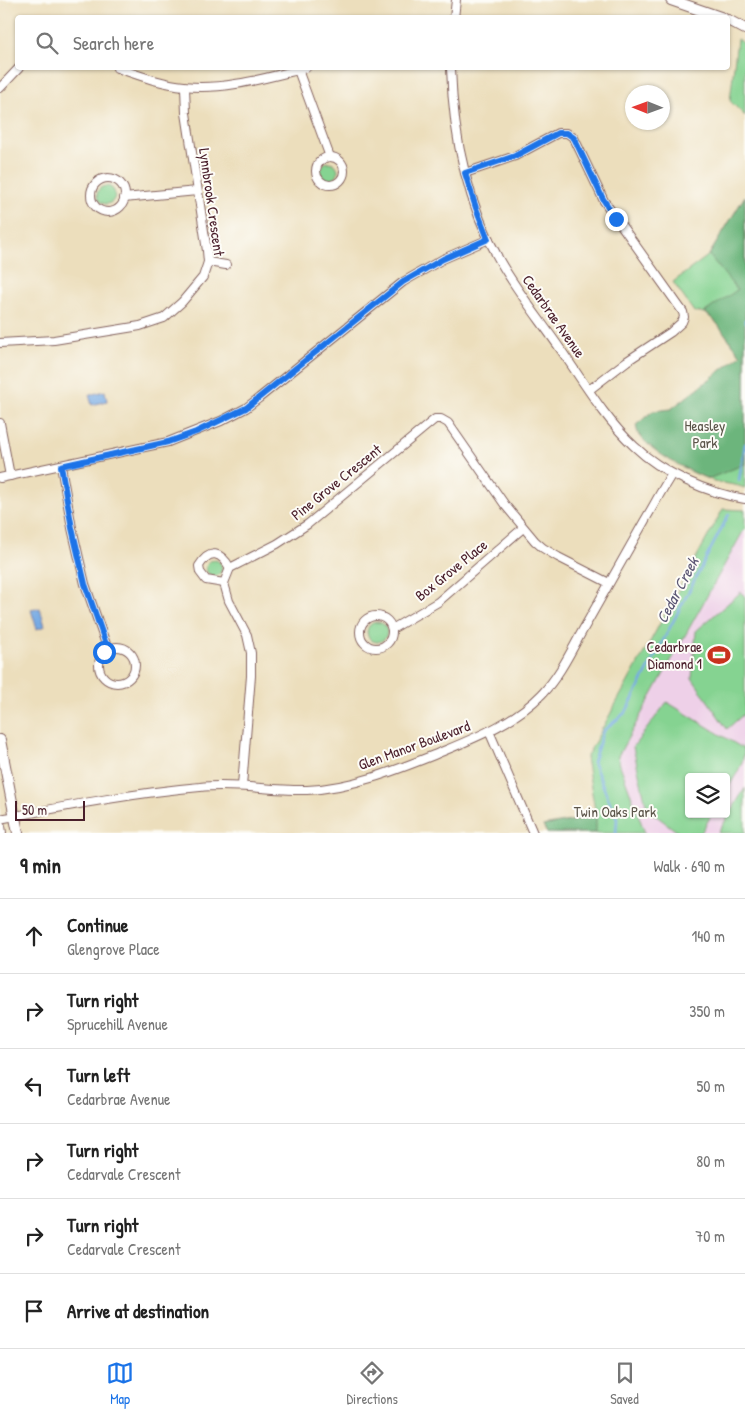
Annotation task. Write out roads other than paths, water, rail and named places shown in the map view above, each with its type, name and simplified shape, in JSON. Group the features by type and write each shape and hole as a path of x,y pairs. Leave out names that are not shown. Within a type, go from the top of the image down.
{"street":[{"path":"454,15 456,0"},
{"path":"671,0 714,15"},
{"path":"730,21 745,29"},
{"path":"0,88 18,70"},
{"path":"124,70 165,83 185,87 237,83 297,70"},
{"path":"302,70 330,156"},
{"name":"Cedarbrae Avenue","path":"451,70 454,121 465,173 488,239 516,288 588,390 632,445 672,474 714,493 745,499"},
{"name":"Lynnbrook Crescent","path":"0,343 54,340 140,326 164,318 182,302 202,277 208,262 186,114 185,87"},
{"path":"465,173 515,156 558,133 570,134 574,138 603,199 683,312 682,322 671,332 588,390"},
{"path":"108,178 114,180 122,187 124,198 117,209 107,212 101,211 94,205 91,192 97,182 108,178"},
{"path":"124,198 197,191"},
{"path":"0,478 168,442 196,432 246,408 403,282 438,262 488,239"},
{"path":"208,262 226,265"},
{"name":"Pine Grove Crescent","path":"230,568 277,544 308,524 435,419 441,419 448,423 523,528 543,548 609,583"},
{"path":"0,423 10,476"},
{"path":"61,466 72,528 85,584 108,650"},
{"name":"Glen Manor Boulevard","path":"0,819 120,796 202,786 309,790 371,778 489,731 520,712 542,694 566,661 672,474"},
{"name":"Box Grove Place","path":"392,629 386,619 375,616 367,619 363,624 361,635 369,646 379,647 387,644 392,629 438,602 523,528"},
{"path":"224,583 206,580 200,572 200,566 205,558 212,554 219,554 226,560 230,568 224,583 229,601 247,635 251,654 242,786"},
{"path":"120,648 132,657 134,661 133,671 125,681 117,683 110,681 101,672 100,660 108,650 120,648"},
{"path":"489,731 533,833"},
{"path":"0,746 18,833"},
{"path":"0,826 1,833"}],"water":[{"path":"105,391 107,401 92,405 89,395"},
{"path":"40,608 45,626 37,629 31,610"}],"waterway":[{"name":"Cedar Creek","path":"739,480 745,444"},
{"name":"Cedar Creek","path":"616,833 617,819 593,762 603,731 626,712 729,514"}],"place":[{"name":"Cedarbrae Diamond 1","path":"719,655"}],"park label":[{"name":"Heasley Park","path":"705,434"},
{"name":"Twin Oaks Park","path":"615,811"}]}
